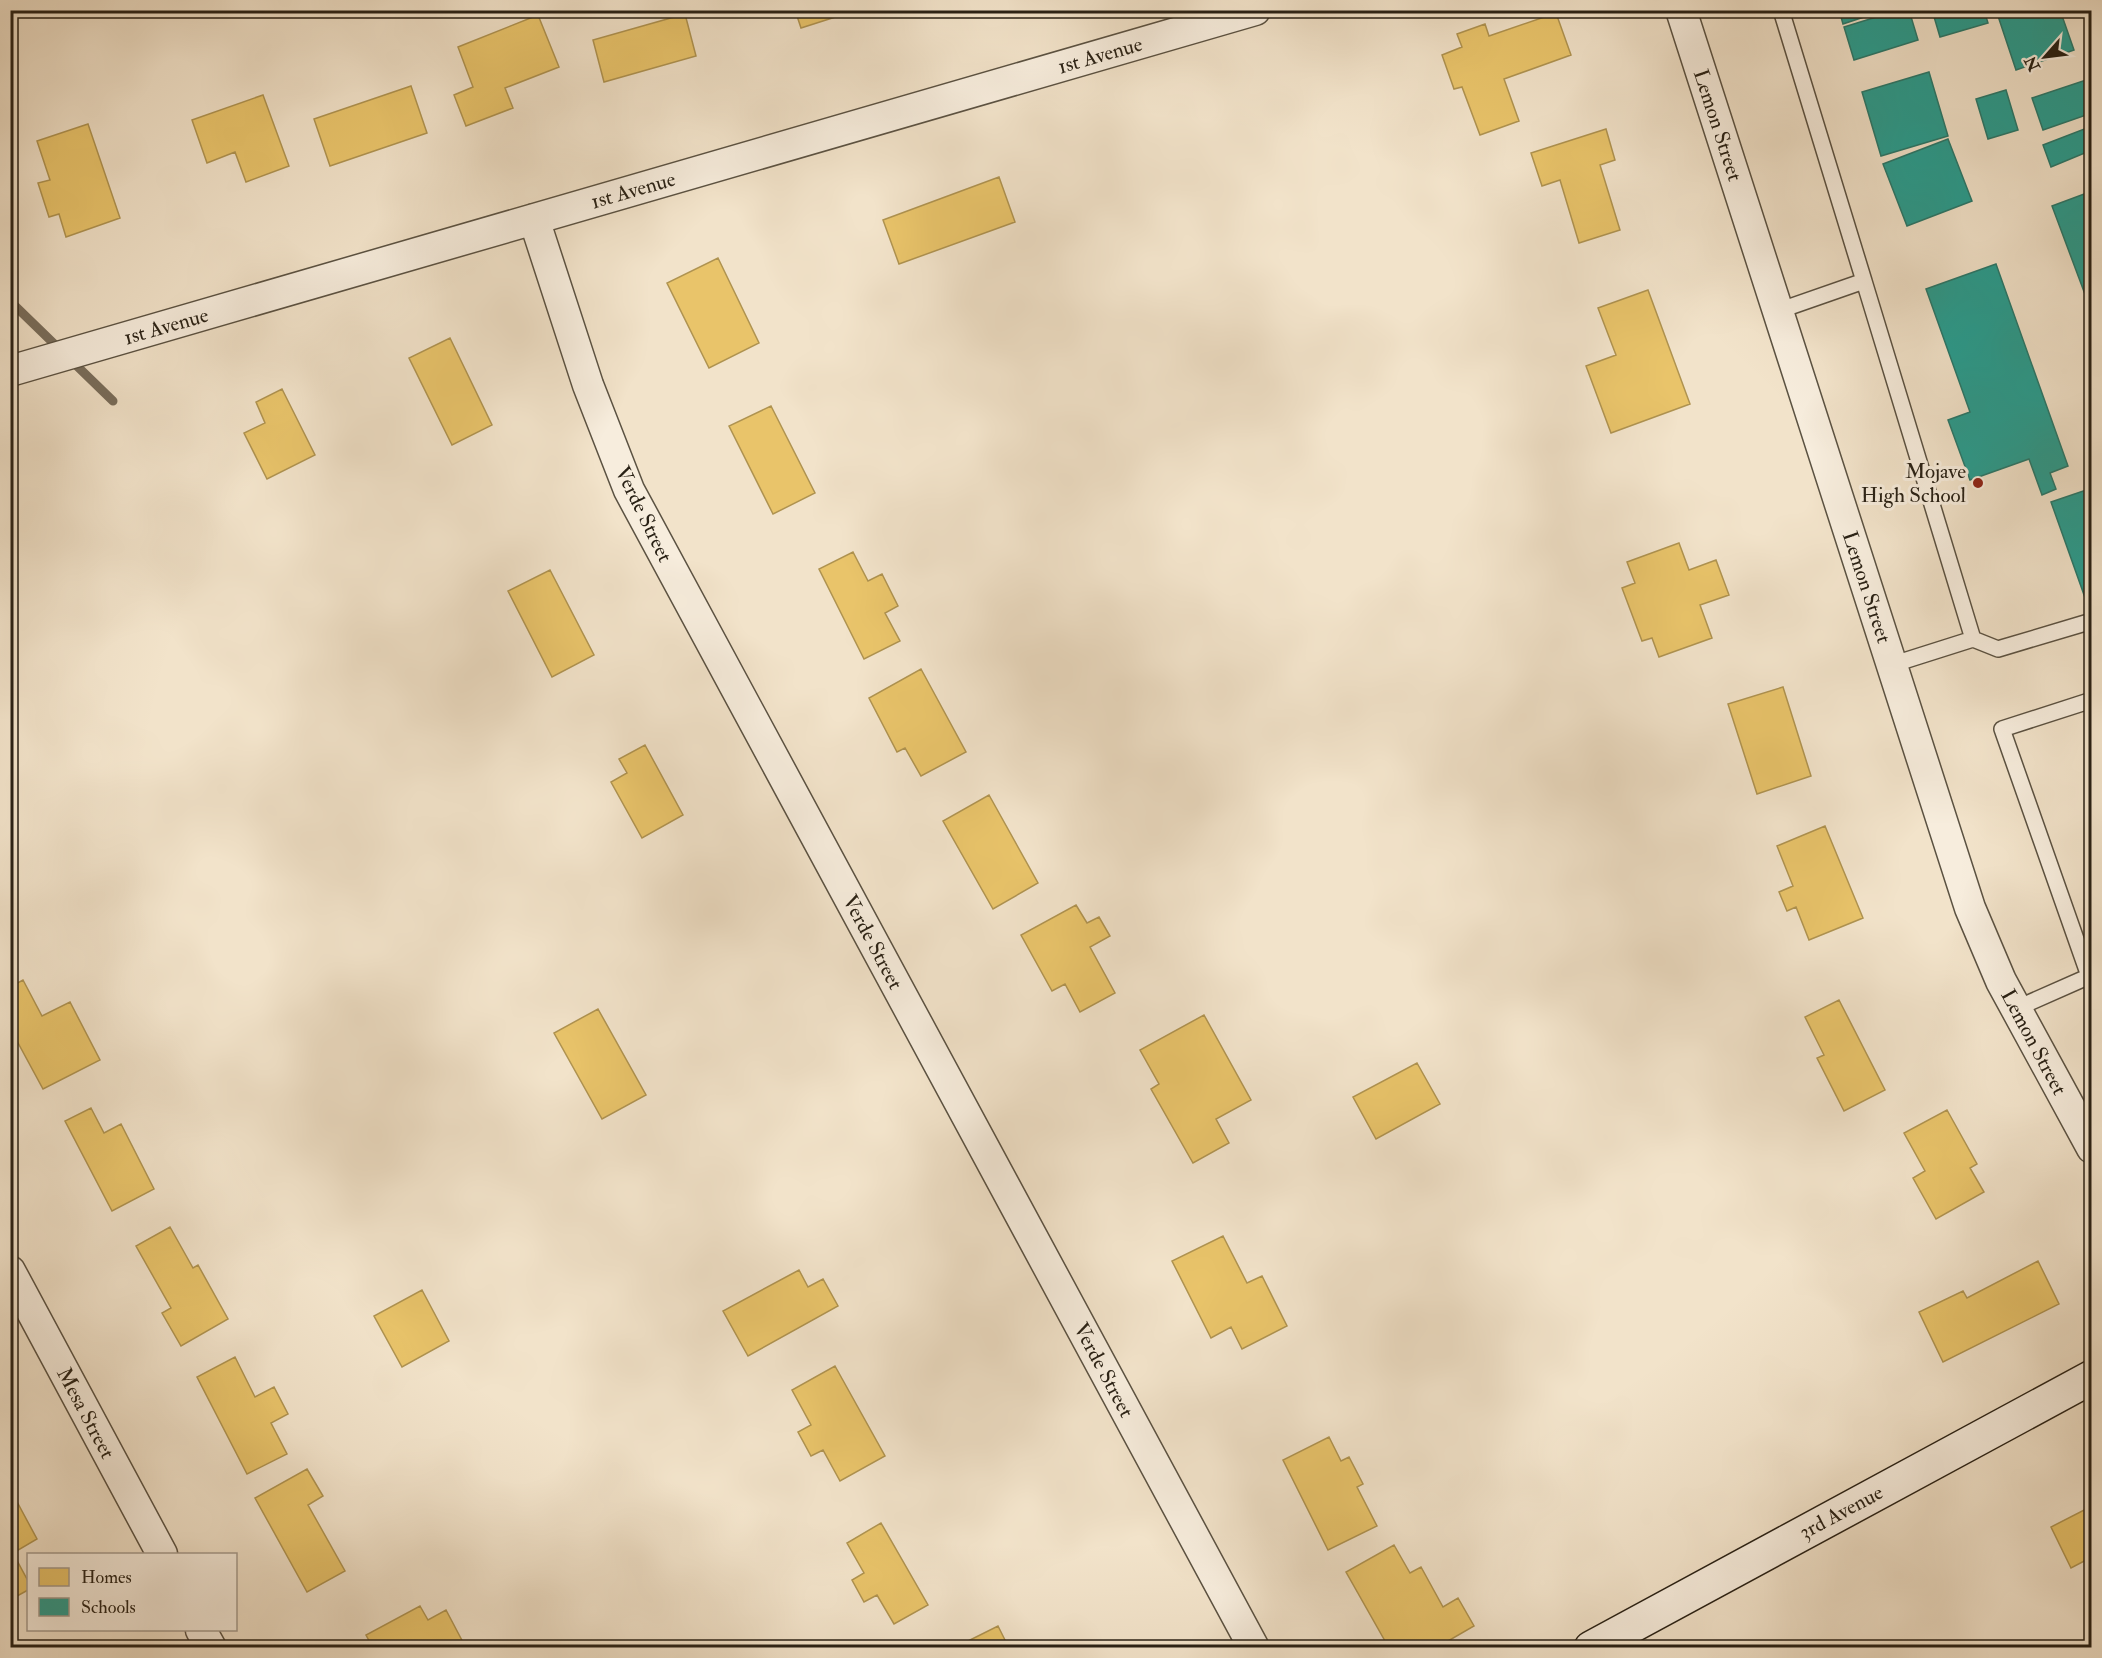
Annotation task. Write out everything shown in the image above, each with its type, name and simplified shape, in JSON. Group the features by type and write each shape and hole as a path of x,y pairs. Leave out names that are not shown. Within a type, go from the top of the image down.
{"street":[{"name":"1st Avenue","path":"10,371 1255,10"},
{"name":"Lemon Street","path":"1681,10 1970,908 2016,1009 2091,1148"},
{"name":"Verde Street","path":"534,219 588,385 629,490 1254,1647"},
{"name":"Mesa Street","path":"10,1271 161,1553"},
{"name":"3rd Avenue","path":"1591,1647 2091,1377"},
{"path":"202,1631 211,1647"}],"lane":[{"path":"1781,10 1973,639"},
{"path":"1778,310 1864,281"},
{"path":"1892,665 1973,639 1998,649 2091,621"},
{"path":"2016,1009 2090,976 2002,729 2091,700"}],"building: Homes":[{"path":"795,10 847,10 848,13 801,28"},
{"path":"1556,13 1571,55 1504,79 1519,121 1480,135 1462,87 1454,89 1442,55 1462,47 1457,34 1485,24 1489,36"},
{"path":"685,14 696,56 604,82 593,40"},
{"path":"538,15 559,67 505,88 513,108 466,126 454,95 473,87 458,47"},
{"path":"411,86 427,133 330,166 314,119"},
{"path":"263,95 289,166 246,182 235,152 207,163 192,120"},
{"path":"88,124 120,218 66,237 59,214 49,217 38,183 50,180 37,141"},
{"path":"1606,129 1615,160 1600,165 1620,230 1579,243 1560,180 1542,186 1531,153"},
{"path":"999,177 1015,222 899,264 883,220"},
{"path":"718,258 759,343 709,368 667,283"},
{"path":"1648,290 1690,404 1611,433 1586,366 1616,355 1598,308"},
{"path":"450,338 492,425 452,445 409,358"},
{"path":"282,389 315,455 267,479 244,433 265,423 256,402"},
{"path":"771,406 815,493 773,514 729,426"},
{"path":"1679,543 1689,570 1716,560 1729,595 1700,605 1712,638 1659,657 1652,638 1642,641 1622,588 1635,583 1627,562"},
{"path":"853,552 868,581 882,574 898,606 885,613 900,641 864,659 819,569"},
{"path":"550,570 594,655 552,677 508,591"},
{"path":"921,669 966,752 921,776 905,748 897,752 869,698"},
{"path":"1783,687 1811,776 1757,794 1728,704"},
{"path":"645,745 683,815 642,838 611,782 627,773 619,759"},
{"path":"989,795 1038,883 993,909 943,821"},
{"path":"1825,826 1863,918 1809,940 1796,907 1787,911 1779,892 1793,886 1777,846"},
{"path":"1076,905 1087,923 1099,917 1110,936 1090,947 1115,993 1080,1012 1065,984 1052,991 1021,935"},
{"path":"23,980 42,1016 70,1002 100,1060 43,1089 10,1028 10,987"},
{"path":"1839,1000 1885,1090 1844,1111 1817,1058 1824,1055 1805,1017"},
{"path":"598,1009 646,1095 602,1119 554,1033"},
{"path":"1204,1015 1251,1100 1216,1119 1229,1143 1193,1163 1151,1089 1159,1084 1140,1050"},
{"path":"1417,1063 1440,1104 1376,1139 1353,1097"},
{"path":"91,1108 104,1133 121,1124 154,1189 112,1211 65,1121"},
{"path":"1947,1110 1977,1164 1970,1168 1984,1192 1936,1219 1913,1178 1925,1171 1904,1133"},
{"path":"170,1227 193,1268 198,1265 228,1319 181,1346 162,1313 171,1308 136,1246"},
{"path":"1223,1236 1247,1283 1262,1276 1287,1326 1242,1349 1231,1327 1211,1338 1172,1261"},
{"path":"2038,1261 2059,1304 1943,1362 1919,1312 1963,1291 1967,1298"},
{"path":"799,1270 808,1287 823,1279 838,1306 748,1356 723,1311"},
{"path":"422,1290 449,1341 402,1367 374,1316"},
{"path":"235,1357 255,1397 274,1387 288,1414 271,1423 287,1454 247,1474 197,1377"},
{"path":"835,1366 885,1456 840,1481 823,1450 811,1456 798,1432 811,1425 792,1390"},
{"path":"1329,1437 1341,1461 1349,1457 1363,1484 1357,1487 1377,1526 1328,1550 1283,1460"},
{"path":"307,1469 323,1496 308,1505 345,1571 307,1592 255,1498"},
{"path":"15,1498 37,1539 13,1553 27,1579 27,1591 10,1600 10,1500"},
{"path":"2092,1506 2092,1557 2071,1568 2051,1527"},
{"path":"881,1523 928,1605 894,1624 877,1595 864,1602 852,1580 864,1573 847,1543"},
{"path":"1394,1545 1410,1573 1421,1567 1443,1607 1458,1598 1474,1626 1436,1648 1389,1648 1346,1572"},
{"path":"420,1606 428,1620 446,1610 466,1648 373,1648 366,1635"},
{"path":"998,1626 1009,1648 954,1648"}],"building: Schools":[{"path":"1839,10 1885,10 1843,24"},
{"path":"1899,10 1909,10 1918,40 1854,60 1844,27"},
{"path":"1932,10 1984,10 1988,23 1940,37"},
{"path":"1996,10 2060,10 2074,50 2016,70"},
{"path":"1929,72 1948,136 1881,156 1862,92"},
{"path":"2092,78 2092,113 2043,130 2032,98"},
{"path":"2006,90 2018,130 1988,139 1976,99"},
{"path":"2092,126 2092,150 2051,167 2043,145"},
{"path":"1948,139 1972,201 1907,226 1883,164"},
{"path":"2092,191 2092,313 2052,206"},
{"path":"1996,264 2068,466 2050,473 2056,489 2042,495 2029,459 1970,480 1948,420 1970,412 1926,289"},
{"path":"2092,488 2092,605 2088,606 2051,502"}],"waterway":[{"path":"10,301 113,401"}],"place":[{"name":"Mojave High School","path":"1978,483"}]}
